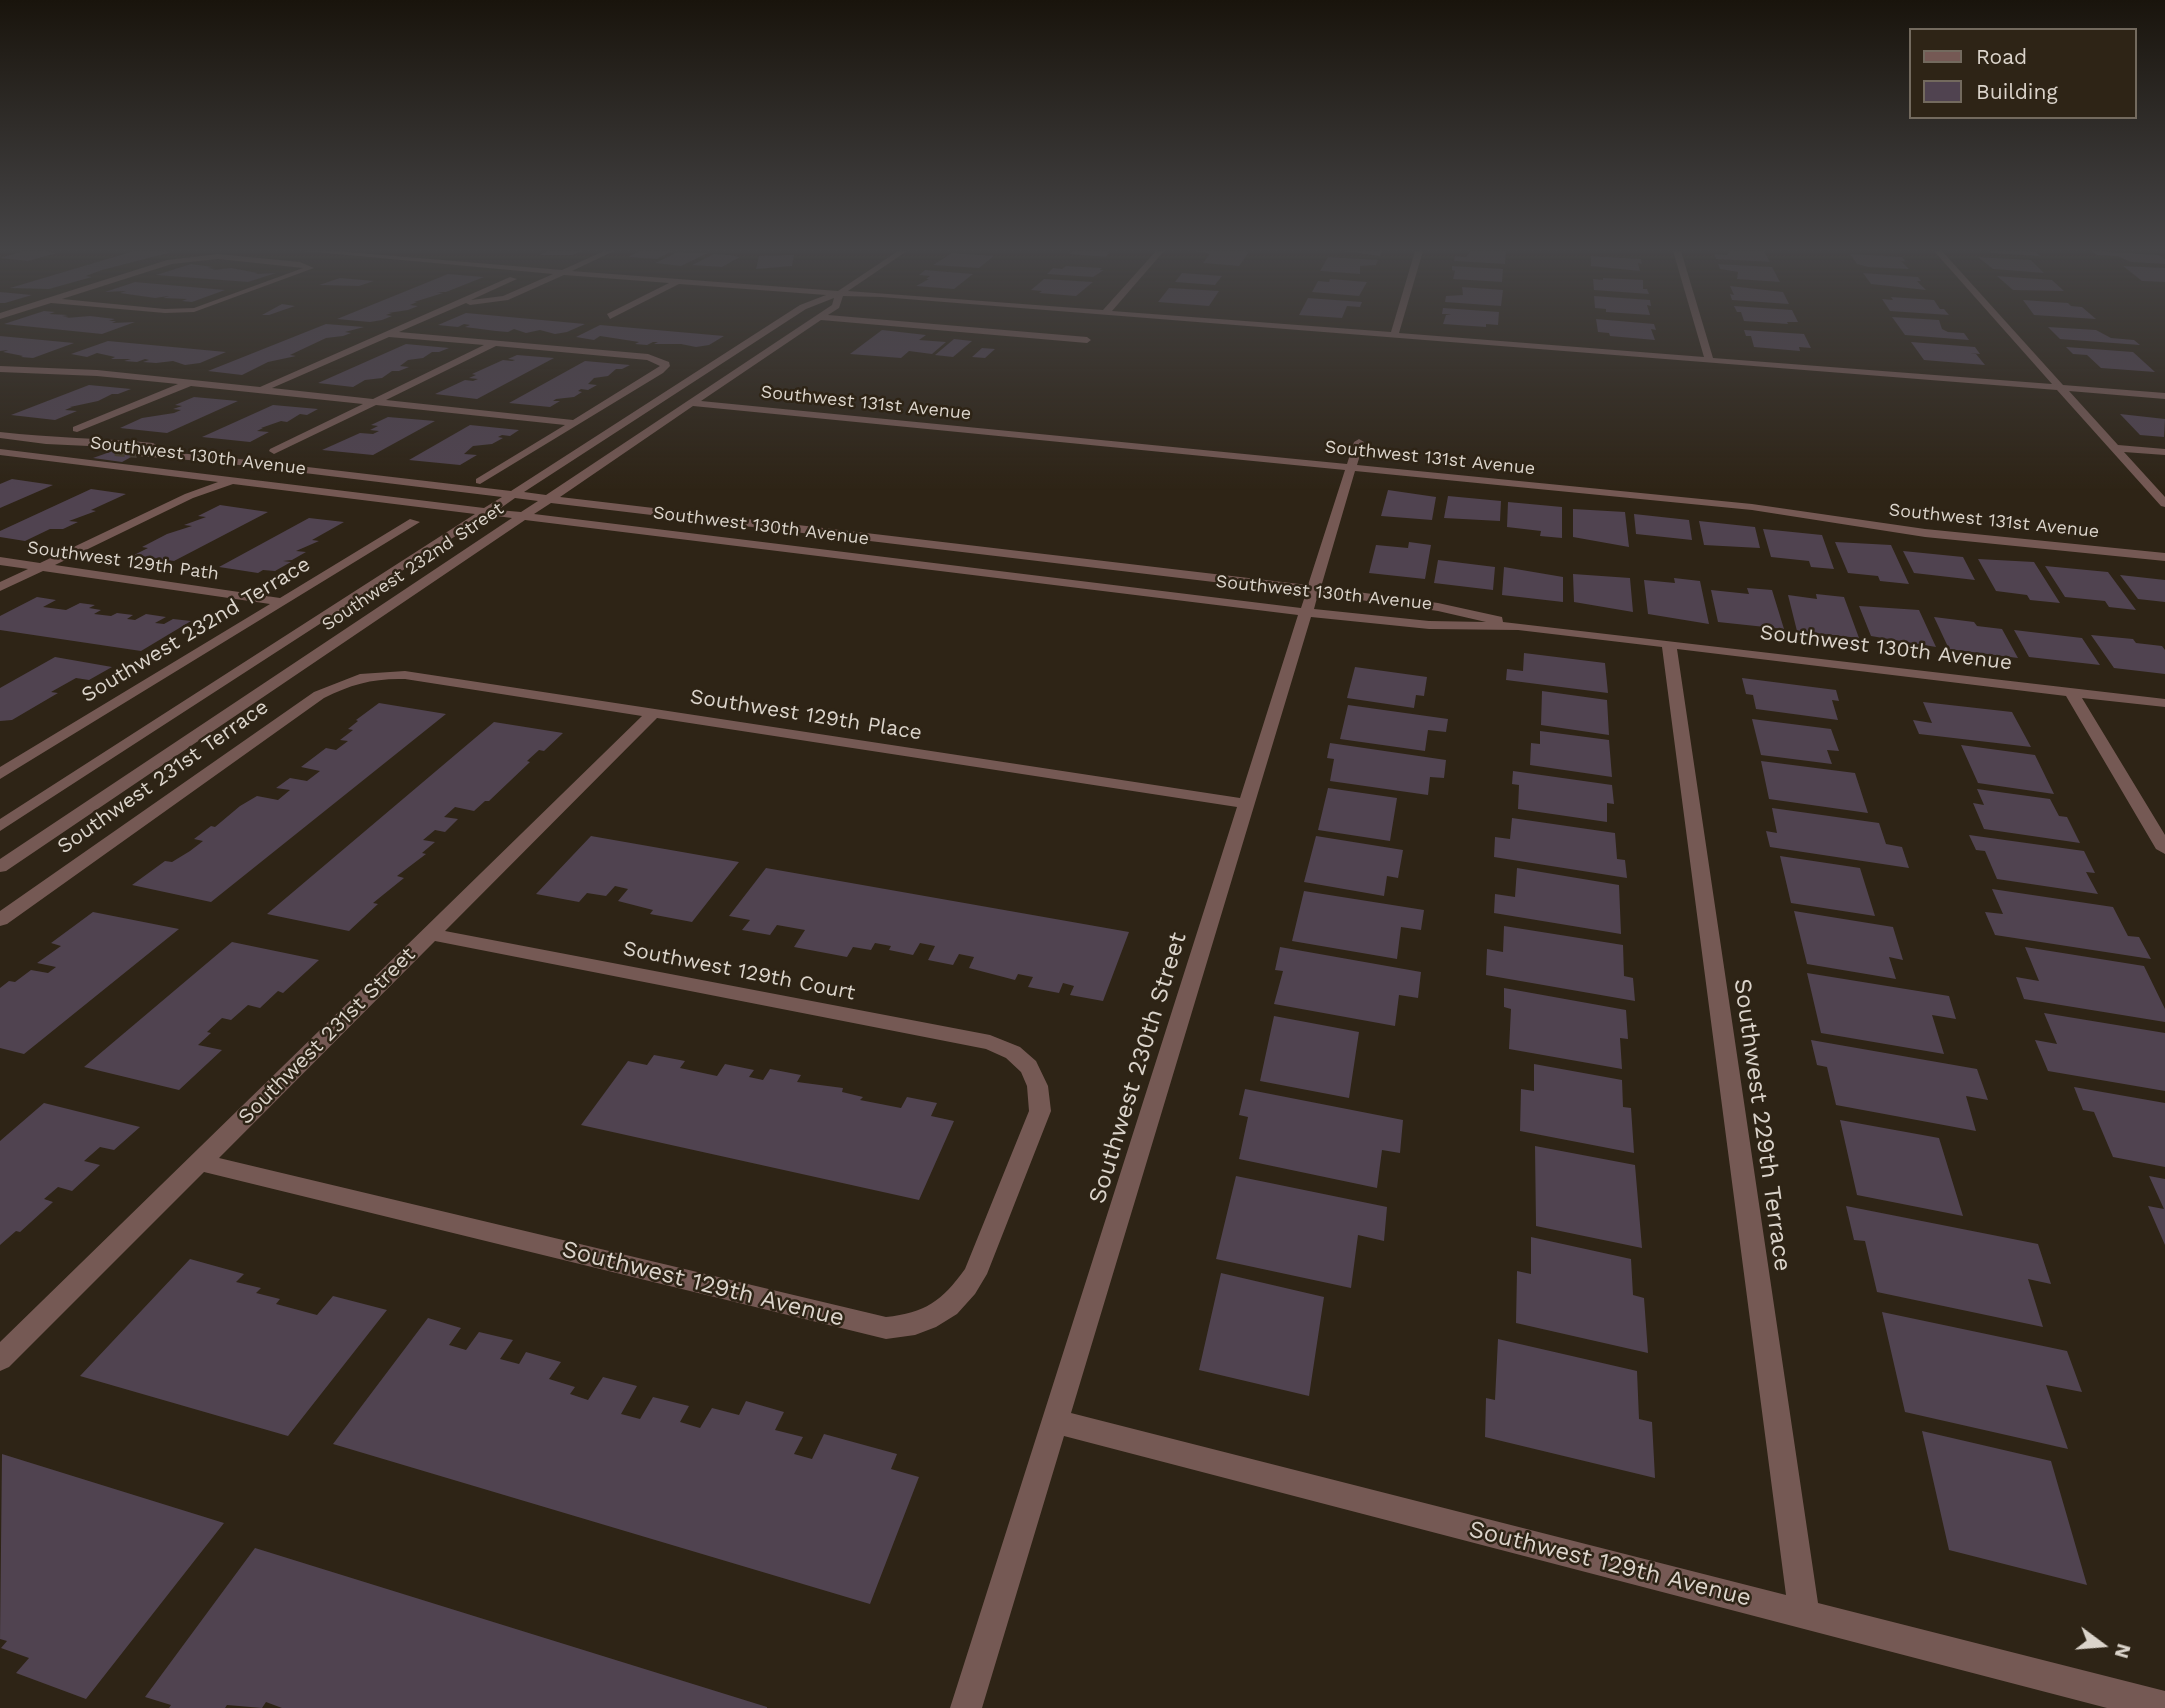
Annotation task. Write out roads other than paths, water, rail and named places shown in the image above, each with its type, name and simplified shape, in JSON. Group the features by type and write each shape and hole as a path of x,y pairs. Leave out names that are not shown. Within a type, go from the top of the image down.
{"street":[{"path":"260,390 395,331"},
{"name":"Southwest 232nd Street","path":"0,826 766,331"},
{"name":"Southwest 232nd Street","path":"0,867 799,331"},
{"path":"979,331 1087,340"},
{"path":"1327,331 2165,396"},
{"path":"1394,336 1396,331"},
{"path":"1700,331 1709,360"},
{"path":"2009,331 2165,504"},
{"path":"388,334 648,357 664,362 665,366 660,371 480,481"},
{"path":"274,451 495,343"},
{"path":"1,370 87,372 575,423"},
{"path":"77,429 188,383"},
{"name":"Southwest 131st Avenue","path":"691,403 1773,509 1925,533 2165,557"},
{"name":"Southwest 130th Avenue","path":"0,435 115,451"},
{"name":"Southwest 130th Avenue","path":"37,440 125,443 192,451 214,459"},
{"name":"Southwest 230th Street","path":"966,1708 1359,442"},
{"path":"2115,448 2165,452"},
{"path":"69,460 98,449"},
{"name":"Southwest 130th Avenue","path":"0,452 1308,612 1429,625 1518,626"},
{"name":"Southwest 130th Avenue","path":"136,453 214,459 1414,603 1518,626 2165,703"},
{"path":"0,587 188,496 235,480"},
{"name":"Southwest 232nd Terrace","path":"0,774 414,522"},
{"name":"Southwest 129th Path","path":"0,561 282,602"},
{"name":"Southwest 229th Terrace","path":"1669,644 1804,1614"},
{"name":"Southwest 129th Place","path":"358,679 405,675 1248,804"},
{"name":"Southwest 231st Terrace","path":"0,920 319,695 358,679"},
{"path":"2071,691 2165,849"},
{"name":"Southwest 231st Street","path":"0,1359 654,713"},
{"name":"Southwest 129th Court","path":"430,934 990,1042 1021,1057 1030,1069"},
{"name":"Southwest 129th Avenue","path":"200,1162 886,1328 906,1327 928,1320 947,1309 964,1292 975,1274 1040,1111 1038,1083 1030,1069"},
{"name":"Southwest 129th Avenue","path":"1054,1421 2165,1707"}],"tunnel":[{"path":"115,451 137,453"}]}
